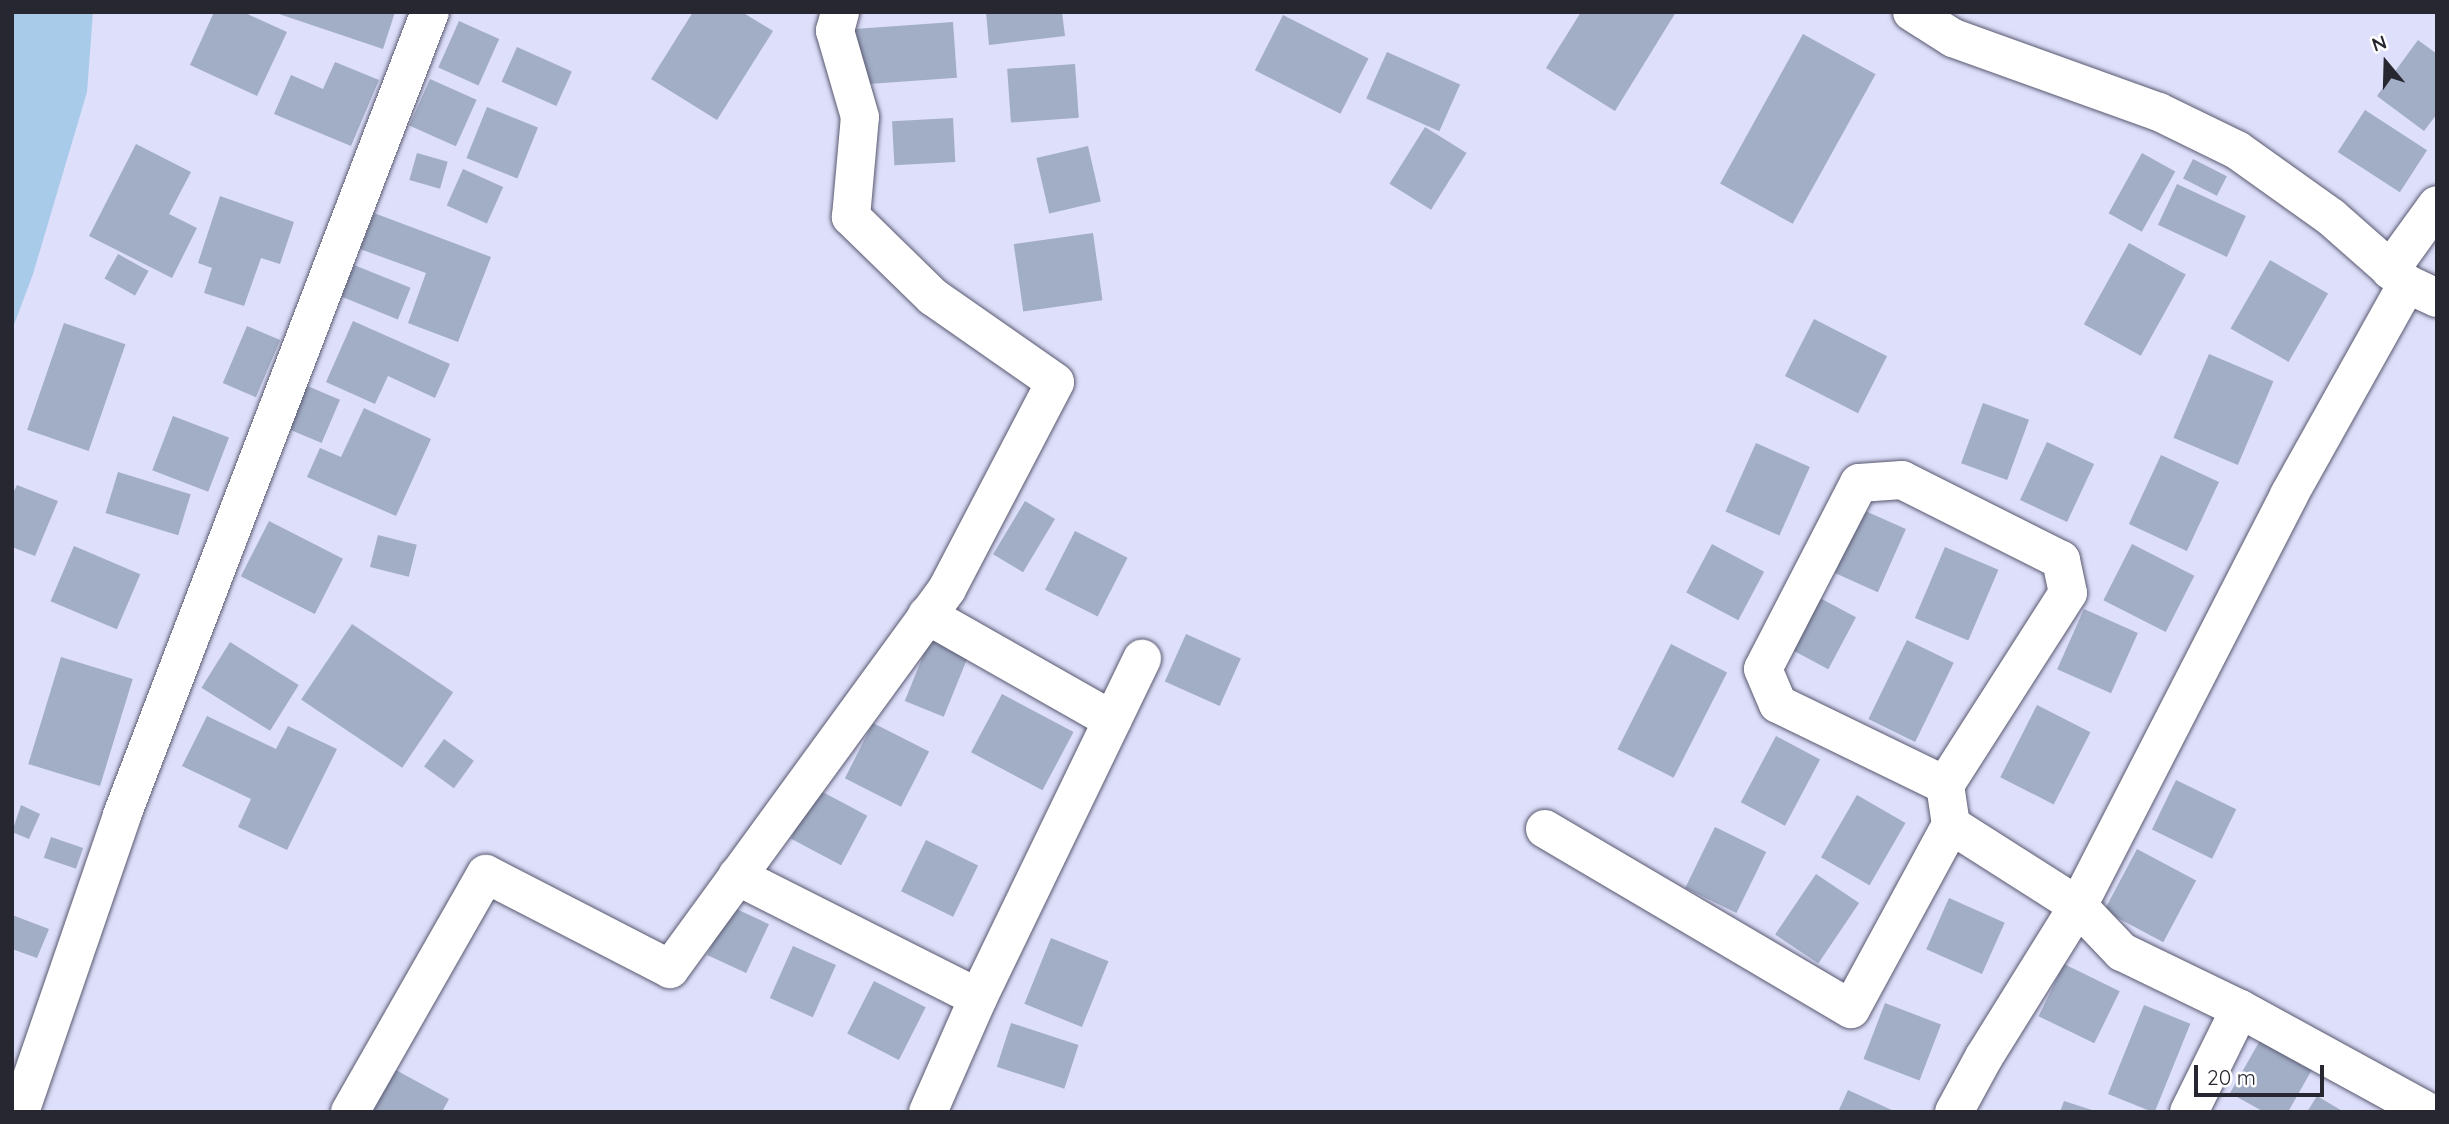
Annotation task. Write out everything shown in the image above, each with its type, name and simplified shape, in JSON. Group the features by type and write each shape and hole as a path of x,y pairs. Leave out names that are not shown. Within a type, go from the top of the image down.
{"street":[{"path":"20,1112 122,815 430,12"},
{"path":"350,1112 486,874 670,969 947,589 1055,382 933,296 851,217 860,117 835,31 840,12"},
{"path":"1912,12 1953,38 2159,112 2237,150 2331,217 2411,284"},
{"path":"1954,1112 1983,1057 2078,906 2289,495 2411,284 2437,205"},
{"path":"1545,829 1851,1009 1951,825 1945,785 2068,593 2061,560 1902,480 1859,483 1763,669 1778,704 1945,785"},
{"path":"928,615 1112,720"},
{"path":"929,1112 978,998 1142,659"},
{"path":"1951,825 2078,906 2122,952 2241,1009 2428,1112"},
{"path":"737,876 978,998"},
{"path":"2189,1112 2241,1009"}],"water":[{"path":"12,12 93,12 87,92 33,274 12,330"}],"building":[{"path":"214,12 243,12 287,32 257,96 190,65"},
{"path":"273,12 395,12 383,49"},
{"path":"693,12 742,12 773,31 717,120 651,79"},
{"path":"986,12 1062,12 1065,36 989,45"},
{"path":"1581,12 1676,12 1615,111 1546,68"},
{"path":"1283,15 1369,59 1340,114 1255,70"},
{"path":"459,21 499,39 478,85 438,68"},
{"path":"953,22 957,78 858,85 854,29"},
{"path":"1803,34 1876,74 1793,224 1720,184"},
{"path":"2418,40 2437,54 2437,114 2424,131 2377,96"},
{"path":"517,47 572,71 556,106 502,82"},
{"path":"1387,52 1460,85 1439,131 1366,99"},
{"path":"335,62 379,80 351,146 274,114 291,75 323,89"},
{"path":"1075,64 1079,118 1011,123 1007,69"},
{"path":"430,79 477,100 456,146 409,126"},
{"path":"487,107 538,128 517,179 466,158"},
{"path":"2365,110 2427,150 2400,192 2338,152"},
{"path":"953,118 955,162 894,165 892,121"},
{"path":"1425,127 1467,153 1431,210 1389,184"},
{"path":"136,144 191,172 169,214 197,228 172,278 89,236"},
{"path":"1088,146 1101,202 1049,213 1036,158"},
{"path":"417,153 448,162 440,189 409,180"},
{"path":"2142,153 2175,171 2142,232 2109,213"},
{"path":"2193,159 2227,176 2217,196 2183,179"},
{"path":"463,169 503,187 487,223 447,206"},
{"path":"2177,184 2246,216 2227,257 2158,225"},
{"path":"220,196 294,222 280,264 261,258 244,306 204,293 212,268 198,263"},
{"path":"374,213 491,257 458,342 408,323 426,273 360,249"},
{"path":"1093,233 1102,300 1023,311 1014,244"},
{"path":"2129,243 2186,275 2141,356 2084,324"},
{"path":"118,254 149,271 135,295 104,278"},
{"path":"2270,260 2328,294 2289,362 2230,328"},
{"path":"354,265 411,288 398,319 341,297"},
{"path":"1814,319 1887,356 1858,413 1785,376"},
{"path":"353,321 450,364 435,398 388,376 375,404 326,382"},
{"path":"64,323 125,344 89,451 27,430"},
{"path":"247,326 280,340 256,397 223,383"},
{"path":"2209,354 2273,381 2238,465 2173,438"},
{"path":"305,385 340,400 322,443 287,428"},
{"path":"1983,403 2029,420 2007,480 1961,463"},
{"path":"364,408 431,439 396,516 307,477 320,448 341,457"},
{"path":"173,416 229,438 208,492 152,470"},
{"path":"2047,442 2094,464 2067,522 2020,500"},
{"path":"1756,443 1810,467 1779,536 1725,512"},
{"path":"2161,455 2219,482 2187,551 2129,524"},
{"path":"118,472 191,494 178,535 105,513"},
{"path":"17,485 58,501 35,556 12,547 12,495"},
{"path":"1025,501 1055,519 1023,572 993,554"},
{"path":"1863,510 1906,529 1878,592 1835,573"},
{"path":"269,521 343,559 315,614 241,576"},
{"path":"1075,531 1128,558 1098,617 1045,590"},
{"path":"378,535 417,545 409,577 370,567"},
{"path":"1712,544 1764,572 1738,620 1686,593"},
{"path":"2132,544 2194,576 2166,632 2103,600"},
{"path":"74,546 140,574 117,629 51,601"},
{"path":"1945,547 1998,570 1968,641 1915,618"},
{"path":"1818,597 1856,617 1828,669 1790,649"},
{"path":"2084,609 2138,633 2111,693 2057,669"},
{"path":"352,624 453,692 402,768 301,699"},
{"path":"1186,634 1241,658 1220,706 1165,682"},
{"path":"931,636 970,652 944,717 905,701"},
{"path":"1907,640 1954,663 1915,742 1868,719"},
{"path":"230,642 299,685 270,731 201,688"},
{"path":"1671,644 1727,673 1674,778 1617,749"},
{"path":"61,657 133,679 100,786 28,764"},
{"path":"1002,694 1074,732 1043,790 971,752"},
{"path":"2037,705 2090,732 2054,804 2000,777"},
{"path":"207,716 276,749 288,726 337,749 287,850 238,827 251,799 182,766"},
{"path":"873,723 929,752 901,807 845,778"},
{"path":"1776,736 1820,759 1785,826 1741,802"},
{"path":"444,739 474,761 454,788 424,767"},
{"path":"2176,780 2236,809 2212,859 2152,829"},
{"path":"817,789 867,816 841,865 791,838"},
{"path":"1857,795 1905,823 1869,885 1821,857"},
{"path":"21,805 40,814 29,839 12,832"},
{"path":"1715,827 1766,852 1736,913 1685,888"},
{"path":"51,837 83,848 76,869 44,858"},
{"path":"926,840 978,865 953,917 901,891"},
{"path":"2137,849 2196,880 2163,942 2104,911"},
{"path":"1816,874 1859,903 1818,964 1775,935"},
{"path":"1949,898 2005,923 1982,974 1926,949"},
{"path":"730,906 769,924 746,973 707,955"},
{"path":"12,915 49,929 37,958 12,949"},
{"path":"1051,938 1108,961 1082,1027 1024,1004"},
{"path":"793,946 836,965 813,1017 770,998"},
{"path":"2064,964 2120,991 2094,1043 2039,1016"},
{"path":"874,981 926,1007 899,1060 847,1034"},
{"path":"1885,1003 1941,1025 1920,1081 1863,1059"},
{"path":"2144,1005 2190,1024 2155,1112 2108,1094"},
{"path":"1011,1023 1079,1045 1064,1089 997,1067"},
{"path":"2262,1037 2314,1066 2288,1112 2264,1112 2230,1093"},
{"path":"394,1069 449,1099 442,1112 370,1112"},
{"path":"1848,1090 1896,1112 1838,1112"},
{"path":"2317,1096 2344,1112 2307,1112"},
{"path":"2064,1101 2095,1111 2095,1112 2060,1112"}]}
